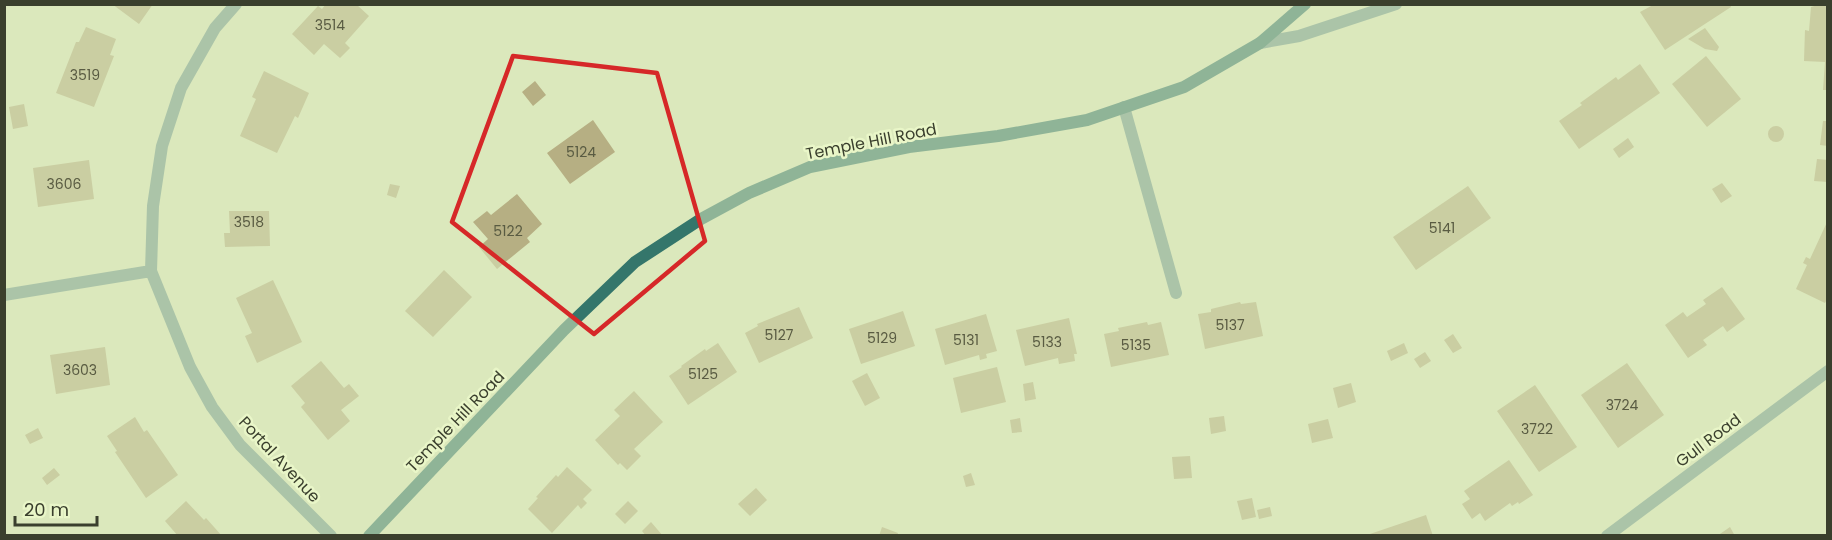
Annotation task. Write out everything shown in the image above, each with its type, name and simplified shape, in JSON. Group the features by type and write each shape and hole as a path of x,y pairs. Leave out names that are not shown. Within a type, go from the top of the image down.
{"main road":[{"name":"Temple Hill Road","path":"369,536 564,330 627,269 701,219 749,193 810,167 909,147 998,136 1087,120 1184,87 1260,43 1305,4"}],"street":[{"path":"4,295 151,271 153,206 162,146 181,88 215,28 236,4"},
{"path":"1260,43 1299,36 1396,4"},
{"path":"1124,107 1176,293"},
{"name":"Portal Avenue","path":"151,271 190,367 212,406 240,445 331,536"},
{"name":"Gull Road","path":"1607,536 1827,371"}],"highlighted area":[{"path":"513,56 657,73 705,241 594,334 452,222"}],"building":[{"path":"112,4 153,4 139,24"},
{"path":"326,4 356,4 369,16 345,43 350,48 340,58 324,44 314,55 292,34 318,6 322,9"},
{"path":"1828,4 1828,90 1823,90 1825,62 1804,61 1805,30 1809,31 1811,7"},
{"path":"1653,5 1730,5 1731,7 1665,50 1640,12"},
{"path":"86,27 116,39 110,55 114,56 94,107 56,93 76,42 79,42"},
{"path":"1705,28 1719,47 1717,51 1705,49 1688,39"},
{"path":"1706,56 1741,99 1707,127 1672,84"},
{"path":"1640,64 1660,93 1579,149 1559,121 1616,77 1618,80"},
{"path":"264,71 309,93 298,118 295,116 277,153 240,136 256,99 252,97"},
{"path":"535,81 546,95 533,106 522,92"},
{"path":"24,104 28,126 13,129 9,107"},
{"path":"593,120 615,152 570,184 547,153"},
{"path":"1823,121 1828,121 1828,146 1820,145"},
{"path":"1776,126 1784,134 1776,142 1768,134"},
{"path":"1628,138 1634,147 1619,158 1613,149"},
{"path":"1817,159 1828,160 1828,182 1814,181"},
{"path":"89,160 94,199 38,207 33,168"},
{"path":"1722,183 1732,196 1721,203 1712,189"},
{"path":"390,184 400,186 396,198 387,195"},
{"path":"1468,186 1491,218 1416,270 1393,237"},
{"path":"517,194 542,224 527,238 530,242 497,269 479,247 488,239 473,222 487,211 491,215"},
{"path":"229,211 269,211 270,246 225,247 224,233 230,233"},
{"path":"1828,220 1828,297 1825,303 1796,289 1807,265 1803,263 1806,257 1810,259"},
{"path":"444,270 472,297 433,337 405,311"},
{"path":"273,280 302,342 257,363 245,336 252,333 236,298"},
{"path":"1722,287 1745,319 1727,332 1723,326 1703,340 1707,345 1688,358 1665,325 1683,312 1687,317 1706,304 1703,300"},
{"path":"1240,302 1241,304 1256,302 1263,336 1205,349 1198,314"},
{"path":"799,307 813,338 759,363 745,333 758,326 757,324"},
{"path":"903,311 915,346 861,364 849,329"},
{"path":"986,314 997,351 986,354 987,358 980,360 979,355 945,365 935,329"},
{"path":"1069,318 1077,354 1074,354 1075,361 1059,364 1058,358 1025,366 1016,330"},
{"path":"1147,322 1148,325 1161,322 1169,355 1111,367 1104,334 1119,331 1118,328"},
{"path":"1453,334 1462,348 1453,353 1444,340"},
{"path":"718,343 737,372 688,405 669,376 705,349 706,351"},
{"path":"1404,343 1408,353 1391,361 1387,351"},
{"path":"105,347 110,385 56,394 50,355"},
{"path":"1425,352 1431,361 1420,368 1414,359"},
{"path":"321,361 344,388 349,384 359,396 341,410 350,421 328,440 301,407 305,403 291,386"},
{"path":"1627,363 1664,415 1618,448 1581,395"},
{"path":"997,367 1006,402 961,413 953,378"},
{"path":"867,373 880,398 865,406 852,381"},
{"path":"1033,382 1036,399 1025,401 1023,384"},
{"path":"1351,383 1356,402 1338,408 1333,388"},
{"path":"1535,385 1577,447 1539,472 1497,411"},
{"path":"634,391 663,422 634,449 641,456 627,470 620,463 618,465 595,440 620,416 614,410"},
{"path":"1224,416 1226,431 1211,434 1209,418"},
{"path":"135,417 144,432 147,430 178,475 146,498 107,436"},
{"path":"1020,418 1022,432 1012,433 1010,420"},
{"path":"1328,419 1333,438 1312,443 1308,424"},
{"path":"38,428 43,438 30,444 25,435"},
{"path":"1190,456 1192,478 1174,479 1172,457"},
{"path":"1509,460 1533,495 1519,504 1518,502 1512,506 1510,503 1485,521 1480,513 1472,519 1462,504 1470,499 1464,491"},
{"path":"567,467 592,490 583,499 587,503 581,509 578,505 552,533 528,509 556,475 558,477"},
{"path":"54,468 60,475 47,485 42,478"},
{"path":"971,473 975,485 966,487 963,476"},
{"path":"756,488 767,500 750,516 738,504"},
{"path":"1252,498 1256,517 1242,520 1237,501"},
{"path":"186,501 222,536 178,536 165,521"},
{"path":"628,501 638,511 625,524 615,514"},
{"path":"1270,507 1272,516 1259,519 1257,510"},
{"path":"1426,515 1433,536 1367,536 1367,535"},
{"path":"651,522 663,536 646,536 642,531"},
{"path":"882,527 898,533 897,536 879,536"},
{"path":"1730,527 1735,536 1717,536"}]}
